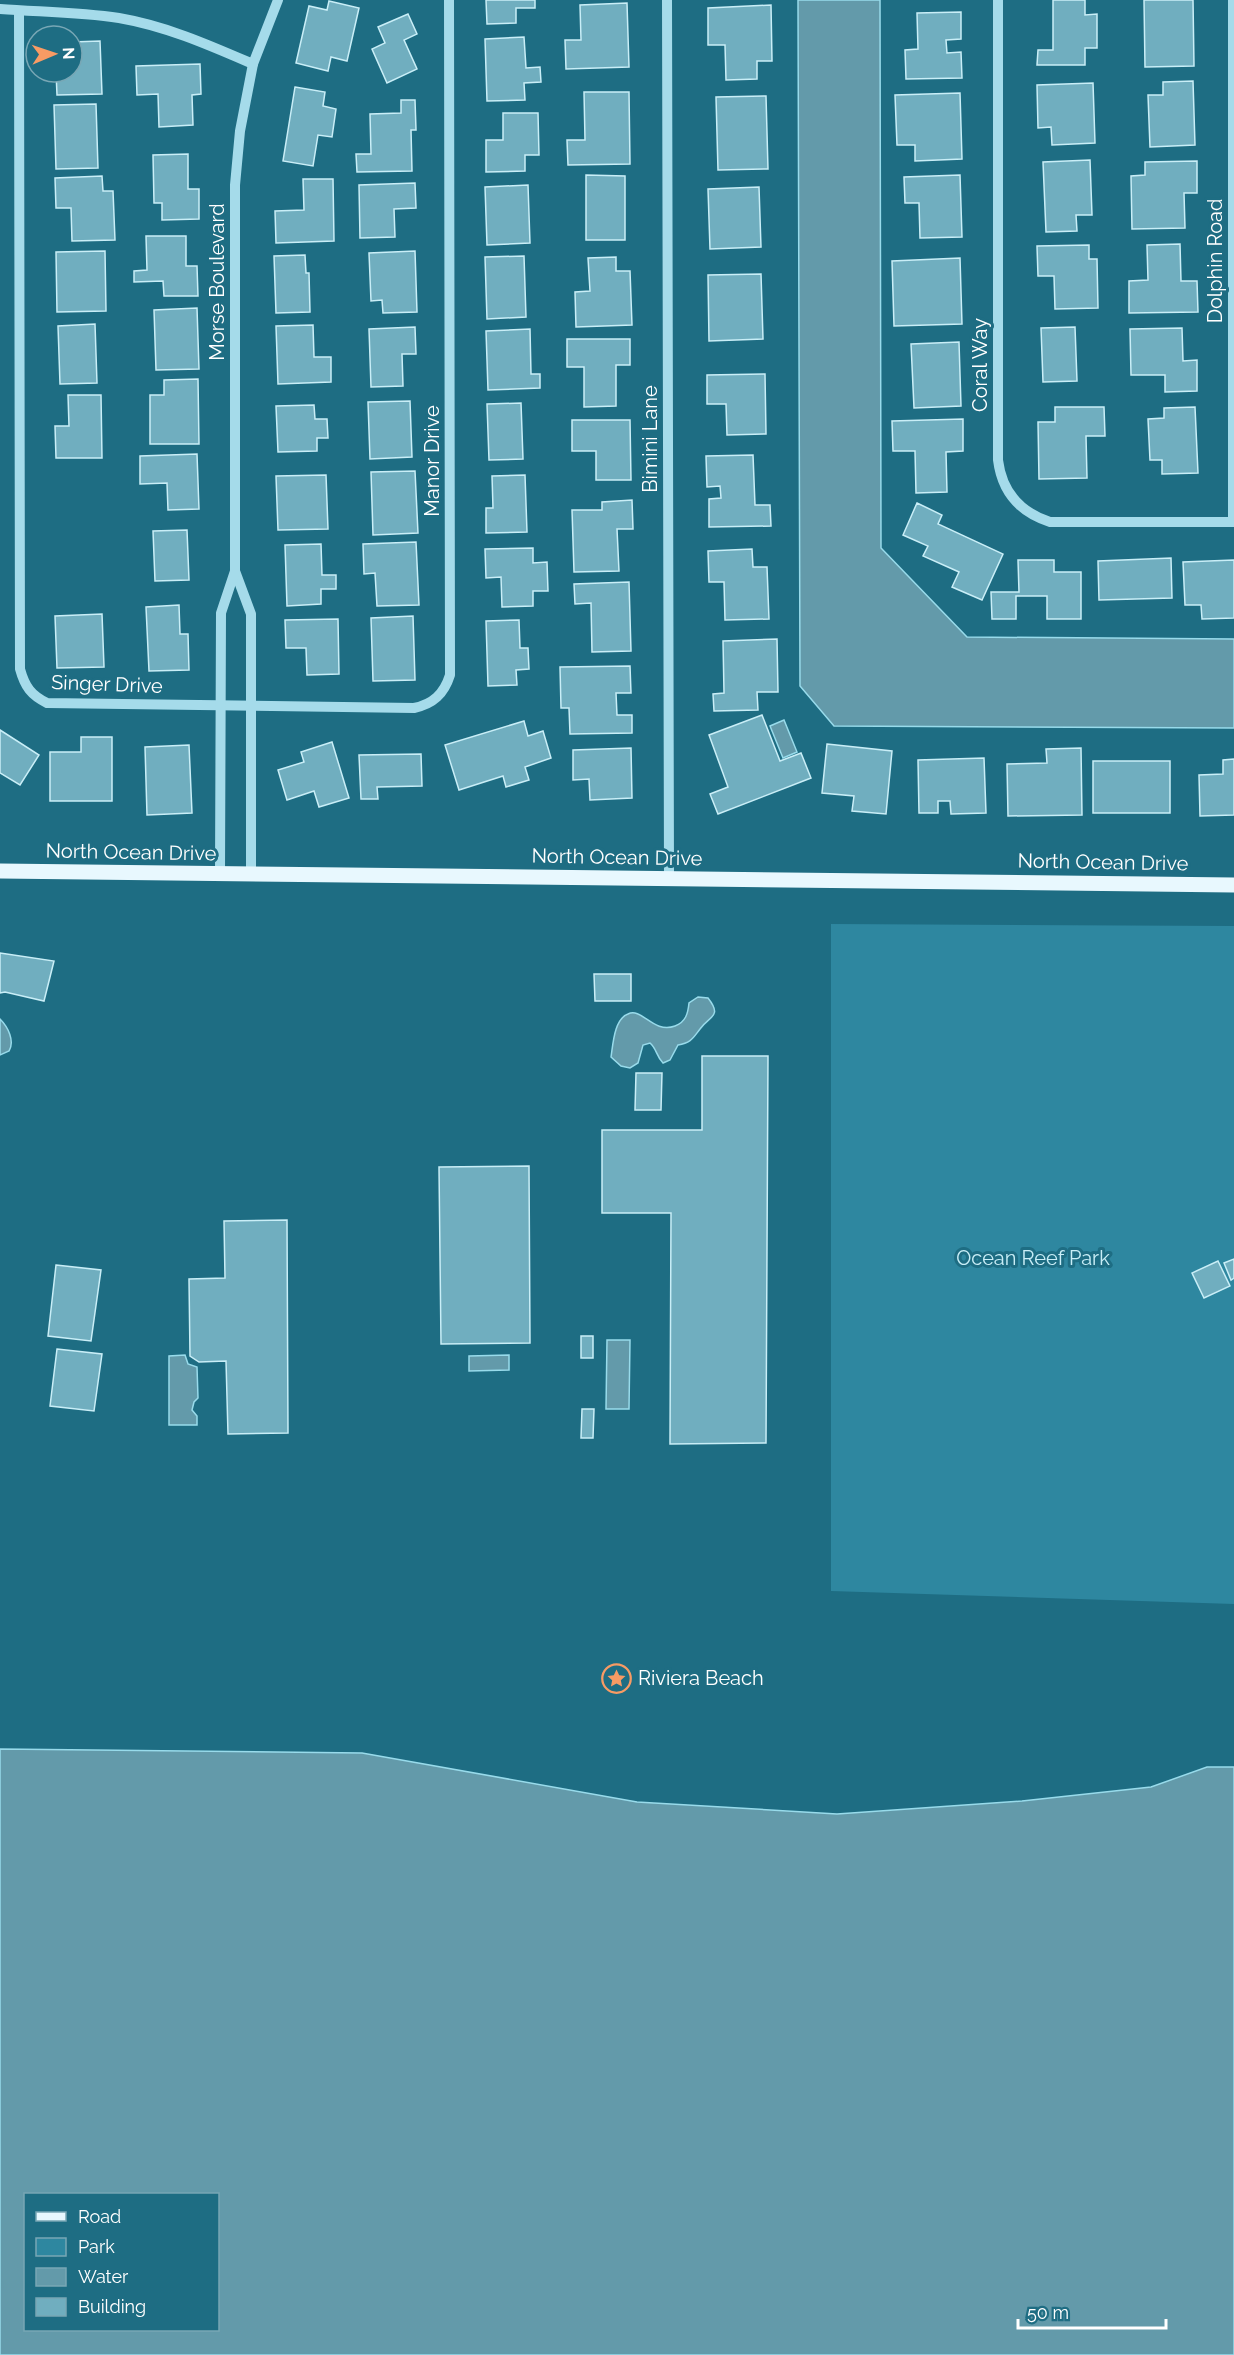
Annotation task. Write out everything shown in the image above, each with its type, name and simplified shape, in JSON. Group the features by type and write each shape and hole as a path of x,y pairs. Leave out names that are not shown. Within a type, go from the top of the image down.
{"main road":[{"name":"North Ocean Drive","path":"0,872 1234,885"}],"street":[{"name":"Morse Boulevard","path":"220,874 221,613 235,571 236,185 240,130 253,64 278,0"},
{"name":"Manor Drive","path":"221,705 414,708 428,705 446,689 450,675 449,0"},
{"name":"Bimini Lane","path":"667,0 669,879"},
{"name":"Coral Way","path":"998,0 998,460 1000,475 1012,499 1023,510 1036,518 1050,522 1234,522"},
{"name":"Dolphin Road","path":"1233,0 1234,522"},
{"path":"0,9 68,12 121,19 183,35 253,64"},
{"name":"Singer Drive","path":"19,10 20,657 24,684 34,696 47,703 221,705"},
{"name":"Morse Boulevard","path":"235,571 251,614 251,874"}],"green space":[{"name":"Ocean Reef Park","path":"831,924 1234,926 1234,1604 831,1591"}],"water":[{"path":"798,0 880,0 881,548 967,637 1234,639 1234,728 834,726 800,686"},
{"path":"784,720 797,752 783,758 770,726"},
{"path":"698,997 708,998 714,1009 713,1016 691,1040 678,1045 670,1060 663,1063 650,1043 643,1045 638,1063 630,1068 621,1066 611,1057 615,1033 623,1017 633,1013 660,1027 675,1026 686,1017 689,1003"},
{"path":"0,1019 8,1030 11,1047 9,1051 0,1055"},
{"path":"607,1340 630,1340 629,1409 606,1409"},
{"path":"185,1355 188,1364 197,1367 198,1398 192,1410 197,1416 197,1425 169,1425 169,1356"},
{"path":"509,1355 509,1370 469,1371 469,1356"},
{"path":"0,1749 362,1753 637,1802 837,1814 1022,1801 1151,1787 1207,1767 1234,1767 1234,2355 0,2355"}],"building":[{"path":"486,0 535,0 535,8 516,8 516,23 487,24"},
{"path":"1053,0 1085,0 1085,15 1097,14 1097,48 1085,48 1085,65 1037,65 1038,50 1053,50"},
{"path":"1144,0 1193,0 1194,66 1145,67"},
{"path":"329,1 359,8 347,61 331,57 328,71 296,63 309,6 327,10"},
{"path":"627,3 629,67 566,69 565,40 581,40 580,5"},
{"path":"771,5 772,61 757,61 757,79 726,80 725,45 708,45 708,8"},
{"path":"961,12 961,39 946,40 947,53 961,52 962,78 906,79 905,50 918,49 917,13"},
{"path":"408,14 417,34 404,40 417,69 387,83 372,49 385,43 378,27"},
{"path":"524,37 526,68 540,67 541,82 524,83 525,100 487,101 485,39"},
{"path":"100,41 102,94 57,95 57,84 84,84 84,42"},
{"path":"200,64 201,94 192,95 193,125 159,127 158,94 137,95 136,66"},
{"path":"1193,81 1195,145 1150,147 1148,95 1163,95 1163,82"},
{"path":"1093,83 1095,143 1052,145 1051,127 1038,128 1037,85"},
{"path":"295,87 325,92 323,106 336,109 332,137 318,135 313,166 283,161"},
{"path":"584,92 629,92 630,164 568,165 567,140 585,140"},
{"path":"960,93 962,159 915,161 915,145 897,145 895,95"},
{"path":"766,96 768,169 718,170 716,97"},
{"path":"401,100 415,100 416,130 411,130 412,171 357,172 356,154 371,154 370,114 401,113"},
{"path":"96,104 98,168 56,169 54,105"},
{"path":"503,113 538,113 539,155 525,155 525,171 486,172 486,140 503,140"},
{"path":"188,154 188,189 199,189 199,219 162,220 162,203 154,203 153,155"},
{"path":"1090,160 1092,215 1076,215 1077,231 1046,232 1043,162"},
{"path":"1197,161 1197,193 1184,193 1185,228 1132,229 1131,176 1145,175 1145,162"},
{"path":"586,175 625,176 625,240 586,240"},
{"path":"960,175 962,237 920,238 919,203 905,203 904,177"},
{"path":"102,176 103,191 113,191 115,240 72,241 71,208 56,208 55,178"},
{"path":"303,179 333,179 334,241 276,243 275,211 304,210"},
{"path":"415,183 416,208 394,209 395,237 360,238 359,185"},
{"path":"528,185 530,243 487,245 485,187"},
{"path":"759,187 761,247 710,249 708,189"},
{"path":"146,236 186,236 186,266 197,266 198,296 164,296 163,281 134,282 134,271 147,270"},
{"path":"1180,244 1181,281 1197,281 1198,312 1129,313 1129,281 1148,280 1147,245"},
{"path":"1089,245 1089,259 1097,259 1098,308 1055,309 1054,276 1038,276 1037,246"},
{"path":"105,251 106,311 57,312 56,252"},
{"path":"415,251 417,312 383,313 382,300 371,301 369,253"},
{"path":"305,255 306,273 309,273 310,312 276,313 274,256"},
{"path":"524,256 526,317 487,319 485,257"},
{"path":"616,257 616,271 630,271 632,325 576,327 575,292 590,291 588,258"},
{"path":"960,258 962,324 894,326 892,261"},
{"path":"761,274 763,339 709,341 708,275"},
{"path":"197,308 199,369 156,370 154,310"},
{"path":"95,324 97,383 60,384 58,326"},
{"path":"313,325 314,357 331,357 331,382 278,384 276,326"},
{"path":"415,327 416,354 402,354 403,386 371,387 369,329"},
{"path":"1075,327 1077,381 1043,382 1041,328"},
{"path":"1182,328 1183,361 1197,360 1197,391 1165,392 1165,375 1131,375 1130,329"},
{"path":"530,329 531,374 540,374 540,388 488,390 486,331"},
{"path":"567,339 630,339 630,365 616,365 616,406 584,407 584,367 567,367"},
{"path":"959,342 961,406 914,408 911,344"},
{"path":"765,374 766,434 727,435 726,404 707,404 707,375"},
{"path":"198,379 199,444 150,444 150,395 164,395 164,380"},
{"path":"68,395 101,395 102,458 56,458 55,426 69,426"},
{"path":"410,401 412,457 370,459 368,402"},
{"path":"521,403 523,459 489,460 487,404"},
{"path":"314,405 315,419 327,419 328,438 317,438 317,451 278,452 276,406"},
{"path":"1055,407 1104,407 1105,436 1086,436 1087,478 1039,479 1038,422 1055,422"},
{"path":"1195,407 1198,473 1162,474 1162,460 1150,460 1148,419 1164,418 1164,408"},
{"path":"963,419 963,451 946,452 947,492 916,493 915,451 893,451 892,421"},
{"path":"572,420 630,420 631,480 596,480 596,451 572,451"},
{"path":"197,454 199,509 168,510 167,483 140,484 140,456"},
{"path":"753,455 755,505 770,505 771,526 709,527 709,499 721,498 720,486 707,487 706,456"},
{"path":"415,471 418,533 373,535 371,472"},
{"path":"326,475 328,529 278,530 276,476"},
{"path":"525,475 527,532 486,533 486,508 493,508 492,476"},
{"path":"632,500 633,529 617,529 619,571 574,572 572,510 602,510 602,502"},
{"path":"917,503 942,515 938,524 1003,554 982,600 952,587 959,572 923,556 928,546 903,535"},
{"path":"187,530 189,580 155,581 153,531"},
{"path":"416,542 419,605 377,606 375,573 364,574 363,544"},
{"path":"321,544 322,575 336,575 336,589 321,589 321,604 287,606 285,545"},
{"path":"533,548 533,563 547,562 548,591 533,591 533,606 502,607 501,577 486,578 485,549"},
{"path":"752,549 753,567 767,567 769,619 725,620 724,582 709,582 708,551"},
{"path":"1171,558 1172,598 1099,600 1098,561"},
{"path":"1018,560 1054,560 1054,572 1081,572 1081,619 1047,619 1047,596 1016,596 1016,619 992,619 991,592 1019,592"},
{"path":"1234,560 1234,618 1202,619 1201,605 1185,605 1183,562"},
{"path":"629,582 631,651 592,652 591,603 575,604 574,584"},
{"path":"179,605 180,634 188,634 189,670 149,671 146,607"},
{"path":"102,614 104,667 57,668 55,616"},
{"path":"413,616 415,680 373,681 371,618"},
{"path":"338,619 339,674 307,675 306,648 286,648 285,620"},
{"path":"519,620 520,648 528,648 529,669 516,670 517,685 488,686 486,621"},
{"path":"777,639 778,692 757,692 758,710 714,711 713,694 724,693 723,641"},
{"path":"630,666 631,693 616,693 617,715 632,715 632,733 570,734 569,708 561,708 560,667"},
{"path":"762,715 780,761 801,753 811,778 718,814 710,794 728,787 709,735"},
{"path":"524,721 528,736 543,731 551,758 525,767 529,780 506,787 503,776 459,790 445,745"},
{"path":"0,730 39,755 20,785 0,773"},
{"path":"81,737 112,737 112,801 50,801 50,752 81,752"},
{"path":"332,742 349,798 319,807 314,791 287,800 278,770 304,762 301,752"},
{"path":"827,744 892,751 886,814 852,811 854,796 822,793"},
{"path":"189,745 192,813 147,815 145,747"},
{"path":"631,748 632,798 590,800 589,779 573,780 573,750"},
{"path":"1081,748 1082,815 1008,816 1007,764 1047,763 1046,749"},
{"path":"421,754 422,786 377,787 378,799 361,799 359,755"},
{"path":"984,758 986,813 951,814 950,801 938,801 938,813 919,813 918,760"},
{"path":"1234,759 1234,815 1200,816 1199,775 1223,774 1223,760"},
{"path":"1093,761 1170,761 1170,813 1093,813"},
{"path":"0,953 54,961 44,1001 5,992 0,993"},
{"path":"594,974 631,974 631,1001 595,1001"},
{"path":"702,1056 768,1056 766,1443 670,1444 671,1213 602,1213 602,1130 702,1130"},
{"path":"636,1073 662,1073 661,1110 635,1110"},
{"path":"529,1166 530,1343 441,1344 439,1167"},
{"path":"287,1220 288,1433 228,1434 226,1361 199,1362 190,1356 189,1279 225,1278 224,1221"},
{"path":"1234,1259 1234,1278 1231,1280 1224,1263"},
{"path":"1218,1261 1230,1286 1204,1298 1192,1273"},
{"path":"56,1265 101,1270 91,1341 48,1336"},
{"path":"581,1336 593,1336 593,1358 581,1358"},
{"path":"57,1349 102,1354 94,1411 50,1406"},
{"path":"582,1409 594,1409 593,1438 581,1438"}],"place":[{"name":"Riviera Beach","path":"617,1678"}]}
